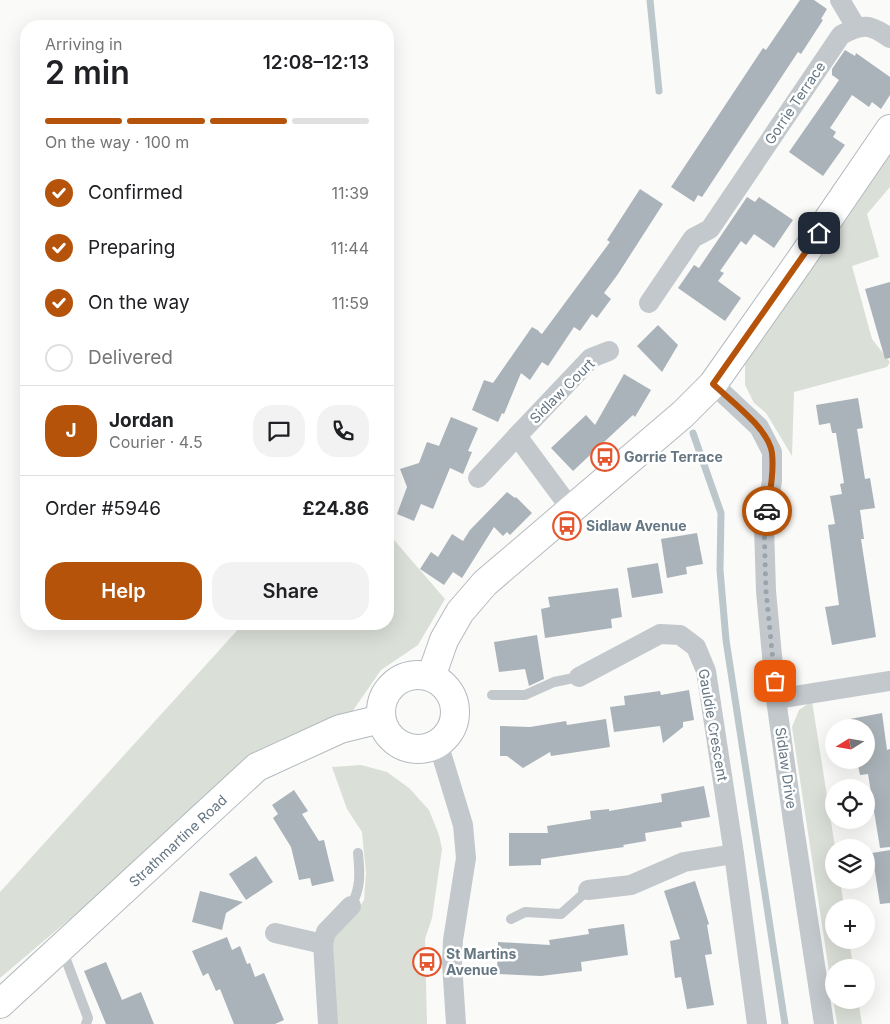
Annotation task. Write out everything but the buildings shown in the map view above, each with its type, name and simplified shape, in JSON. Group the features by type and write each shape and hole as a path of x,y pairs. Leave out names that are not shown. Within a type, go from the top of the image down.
{"street":[{"path":"840,0 856,27 876,28 890,38"},
{"name":"Gorrie Terrace","path":"649,303 693,238 710,229 841,35 856,27"},
{"path":"431,677 444,640 460,612 485,583 683,414 713,384 890,129"},
{"name":"Sidlaw Court","path":"478,478 591,358 610,351"},
{"name":"Sidlaw Drive","path":"713,384 759,427 772,452 772,480 764,526 766,591 776,699 824,1024"},
{"path":"517,436 571,509"},
{"name":"Gauldie Crescent","path":"579,677 660,634 680,635 696,647 706,671 734,854 757,1024"},
{"path":"418,675 431,677 442,683 454,702 455,714 447,735 438,743 427,748 415,749 403,746 393,740 385,730 381,719 381,706 386,693 394,683 406,677 418,675"},
{"path":"776,699 890,682"},
{"name":"Strathmartine Road","path":"0,1004 257,768 340,730 381,719"},
{"path":"438,743 463,825 466,858 452,963 456,1024"},
{"path":"588,890 631,885 684,862 734,854"},
{"path":"328,1024 323,944 326,932 351,906"},
{"path":"275,933 323,944"}],"lane":[{"name":"Gauldie Crescent","path":"492,695 525,695 554,682 579,677"},
{"path":"351,906 358,894 359,887 358,854"},
{"path":"511,919 524,912 561,914 588,890"},
{"path":"61,948 89,1022"}],"shaded area":[{"path":"890,151 890,187 867,214 879,257 852,266 872,339 890,362 887,367 794,392 792,456 766,413 754,403 745,385 745,363 798,281"},
{"path":"394,540 445,599 418,645 381,670 352,712 328,729 254,763 0,978 0,892 238,630 394,630"},
{"path":"812,701 825,784 825,829 832,829 834,839 825,839 825,889 841,889 843,899 825,899 825,945 792,727 799,710"},
{"path":"361,765 387,772 409,788 429,810 439,835 442,849 432,918 425,939 427,1024 337,1024 331,940 351,920 364,900 366,873 362,832 347,809 332,767"},
{"path":"826,949 850,949 852,959 827,959"},
{"path":"835,1009 860,1009 862,1024 837,1024"}],"waterway":[{"path":"650,0 659,91"},
{"path":"693,433 721,513 720,570 726,640 785,1024"}],"way so far":[{"path":"767,511 764,526 766,591 775,681"}],"place":[{"name":"Gorrie Terrace","path":"605,457"},
{"name":"Sidlaw Avenue","path":"567,526"},
{"name":"St Martins Avenue","path":"427,962"}],"route":[{"path":"767,511 772,480 772,452 759,427 713,384 819,233"}]}
